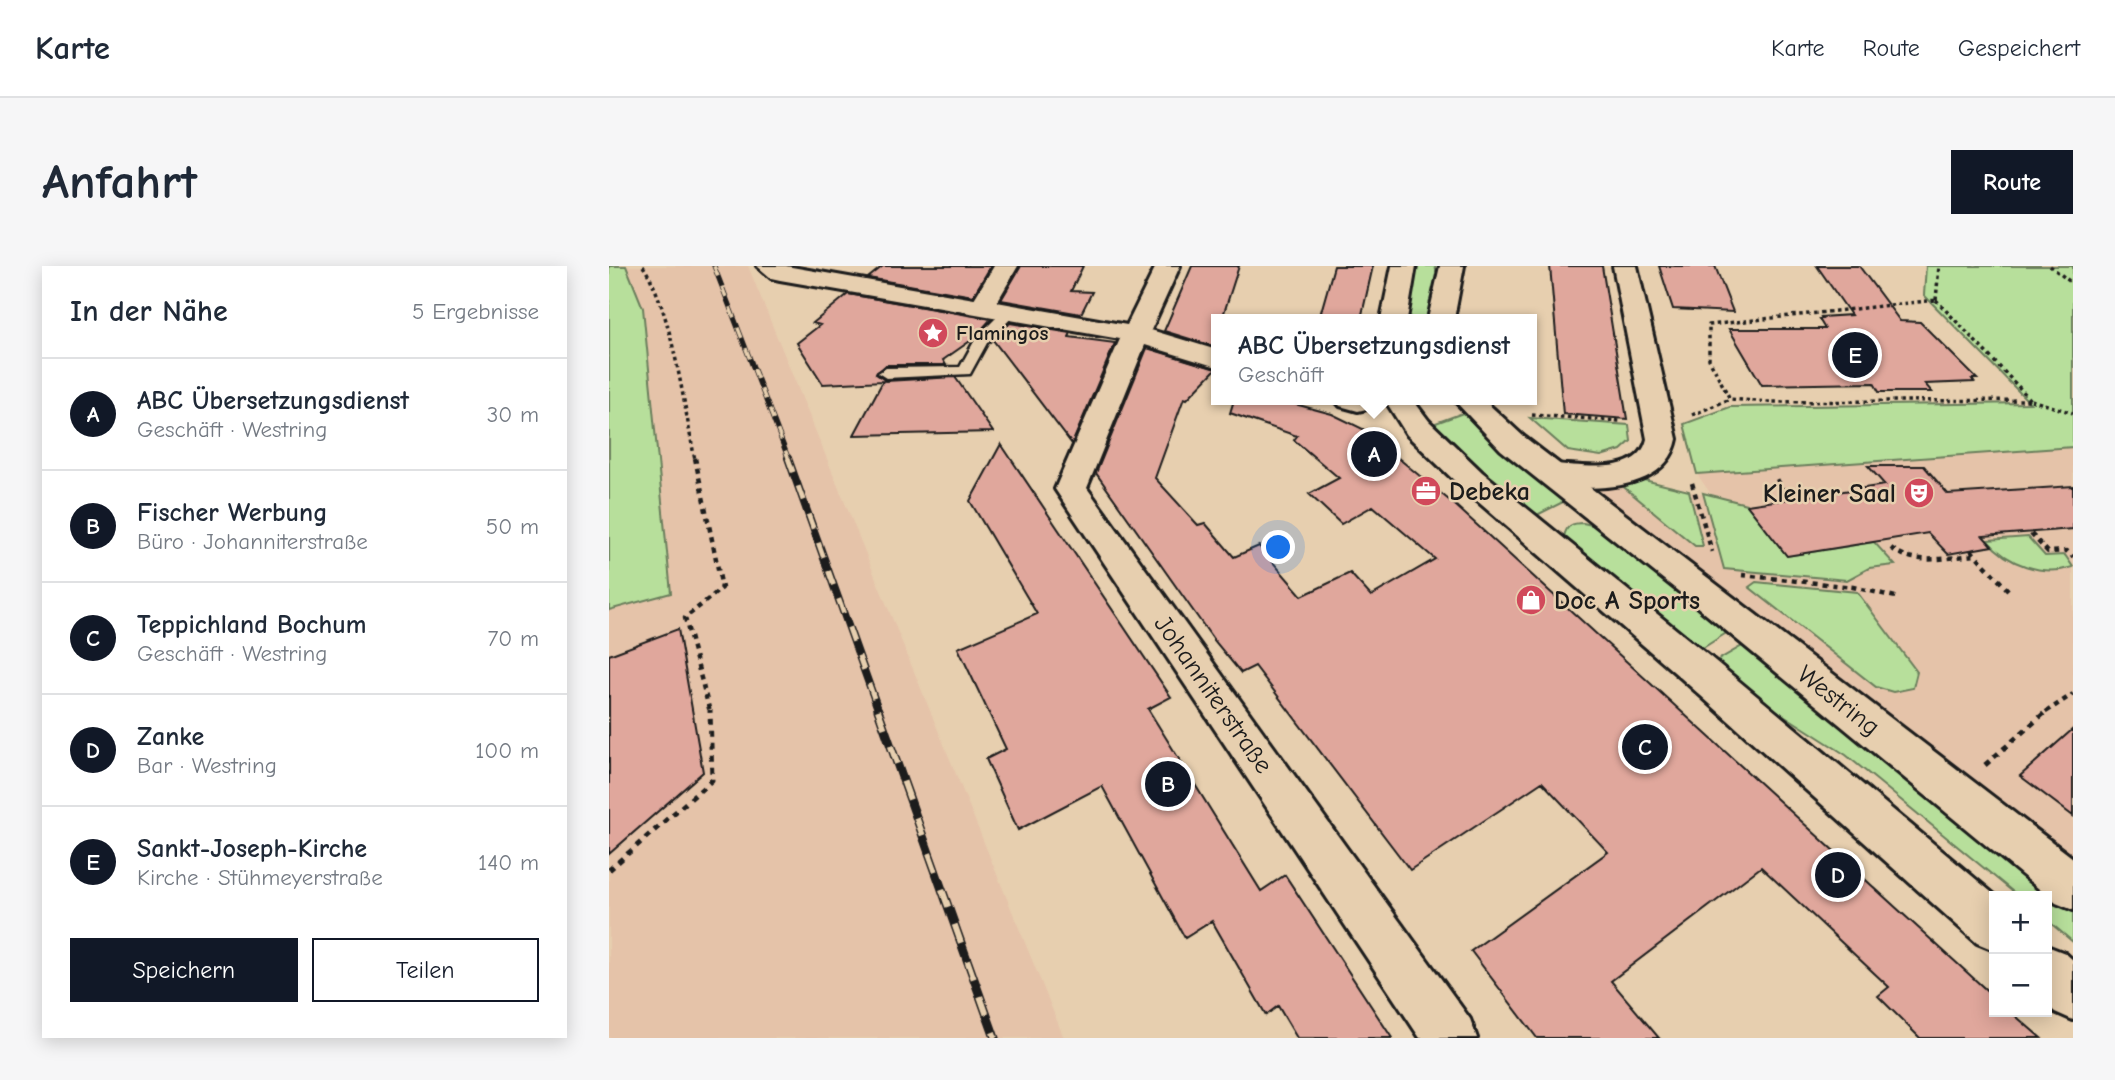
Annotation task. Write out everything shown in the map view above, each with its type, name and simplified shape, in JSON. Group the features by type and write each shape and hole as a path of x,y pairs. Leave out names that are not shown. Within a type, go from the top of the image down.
{"street":[{"path":"769,266 781,273 1136,334 1211,357"},
{"path":"982,306 1006,266"},
{"path":"1136,334 1168,266"},
{"path":"1395,314 1404,266"},
{"path":"1442,314 1452,266"},
{"path":"1552,474 1626,474 1642,468 1657,457 1662,439 1625,266"},
{"name":"Johanniterstraße","path":"1136,334 1071,489 1451,1038"},
{"path":"1402,405 1418,428 1471,479 1989,922"},
{"name":"Westring","path":"1473,405 1512,443 1604,515 1705,577 2073,887"},
{"path":"1551,545 1551,526 1562,514 1581,510 1604,515"},
{"path":"2052,975 2073,994"}],"lane":[{"path":"886,373 965,371 981,341 1011,311"}],"path":[{"path":"609,870 712,780 712,718 685,618 722,588 670,341 653,281 643,266"},
{"path":"1939,266 1936,300 2031,400"},
{"path":"2050,266 2073,284"},
{"path":"1936,300 1709,325 1709,359 1730,399 1768,402 2031,400 2073,413"},
{"path":"1526,415 1622,422"},
{"path":"1777,479 1787,498"},
{"path":"1692,483 1705,577 1853,587 1900,598"},
{"path":"2031,534 2048,552 2067,551 2073,558"},
{"path":"1891,548 1900,558 1913,560 1976,555"},
{"path":"1971,550 2008,590"},
{"path":"1980,771 2055,704 2073,694"}],"shaded area":[{"path":"609,266 748,266 1064,1038 609,1038"},
{"path":"2073,447 2073,864 1588,485 1640,479 1713,497 1697,474"}],"green space":[{"path":"609,266 626,266 643,308 671,593 609,610"},
{"path":"1417,266 1435,266 1437,274 1428,314 1409,314"},
{"path":"1926,266 2073,266 2073,447 1697,474 1684,424 1730,407 2030,403 1924,295"},
{"path":"1463,413 1494,444 1565,501 1535,516 1447,440 1433,424"},
{"path":"1530,418 1629,425 1631,441 1621,450 1601,456 1568,451"},
{"path":"1640,479 1689,491 1703,546 1695,546 1619,483"},
{"path":"1703,493 1746,504 1787,556 1874,542 1895,565 1869,568 1847,580 1724,569"},
{"path":"1583,523 1596,526 1728,632 1698,651 1567,542 1564,537 1568,527"},
{"path":"2028,537 2045,556 2065,555 2073,567 2049,570 2026,566 2005,556 1987,540"},
{"path":"1756,582 1857,592 1917,672 1913,688 1893,692 1876,687 1749,587"},
{"path":"1744,645 2049,891 2012,891 1846,755 1757,698 1713,663"},
{"path":"2052,893 2073,910 2073,942 2052,924"}],"building":[{"path":"883,266 991,266 973,296 868,278"},
{"path":"1021,266 1083,266 1071,291 1092,292 1081,314 1001,300"},
{"path":"1192,266 1239,266 1224,314 1211,314 1211,345 1164,331"},
{"path":"1334,266 1373,266 1362,314 1320,314"},
{"path":"1550,266 1602,266 1627,419 1563,414"},
{"path":"1659,266 1715,266 1733,312 1673,309"},
{"path":"1817,266 1859,266 1900,321 1920,322 1977,379 1972,379 1974,382 1925,384 1932,392 1879,392 1874,383 1762,385 1729,329 1825,329 1819,319 1822,319 1821,317 1851,315"},
{"path":"848,294 991,319 973,339 943,360 946,365 886,365 876,374 886,381 955,377 993,432 854,435 883,381 823,384 797,343 820,325 813,323"},
{"path":"1010,323 1071,333 1069,337 1115,343 1072,444 993,340"},
{"path":"1147,348 1211,367 1211,374 1187,399 1184,398 1155,478 1198,525 1205,523 1234,557 1259,546 1302,596 1350,573 1371,596 1435,559 1373,506 1341,524 1309,494 1339,478 1294,440 1297,436 1230,413 1232,405 1299,405 1332,414 1363,429 1455,505 1989,992 1989,1017 2017,1017 2041,1038 1920,1038 1878,996 1889,987 1761,867 1611,981 1659,1038 1537,1038 1471,951 1608,852 1542,782 1410,870 1255,666 1241,673 1213,639 1096,473"},
{"path":"1001,444 1171,697 1148,709 1261,891 1285,875 1392,1038 1297,1038 1278,1006 1266,1015 1212,921 1185,938 1102,786 1018,830 986,759 1006,749 958,648 1037,614 970,501"},
{"path":"1868,466 1924,466 1948,494 2073,486 2073,529 1983,536 1992,546 1948,554 1928,533 1787,556 1747,505 1885,485"},
{"path":"678,629 703,772 609,854 609,655"},
{"path":"2073,729 2073,816 2020,776"}],"railway":[{"path":"714,266 789,460"},
{"path":"788,458 879,712"},
{"path":"878,710 995,1038"}],"place":[{"name":"Flamingos","path":"933,333"},
{"name":"Sankt-Joseph-Kirche","path":"1855,355"},
{"name":"ABC Übersetzungsdienst","path":"1374,454"},
{"name":"Debeka","path":"1426,491"},
{"name":"Kleiner Saal","path":"1919,493"},
{"name":"Doc A Sports","path":"1531,600"},
{"name":"Teppichland Bochum","path":"1645,747"},
{"name":"Fischer Werbung","path":"1168,784"},
{"name":"Zanke","path":"1838,875"}]}
